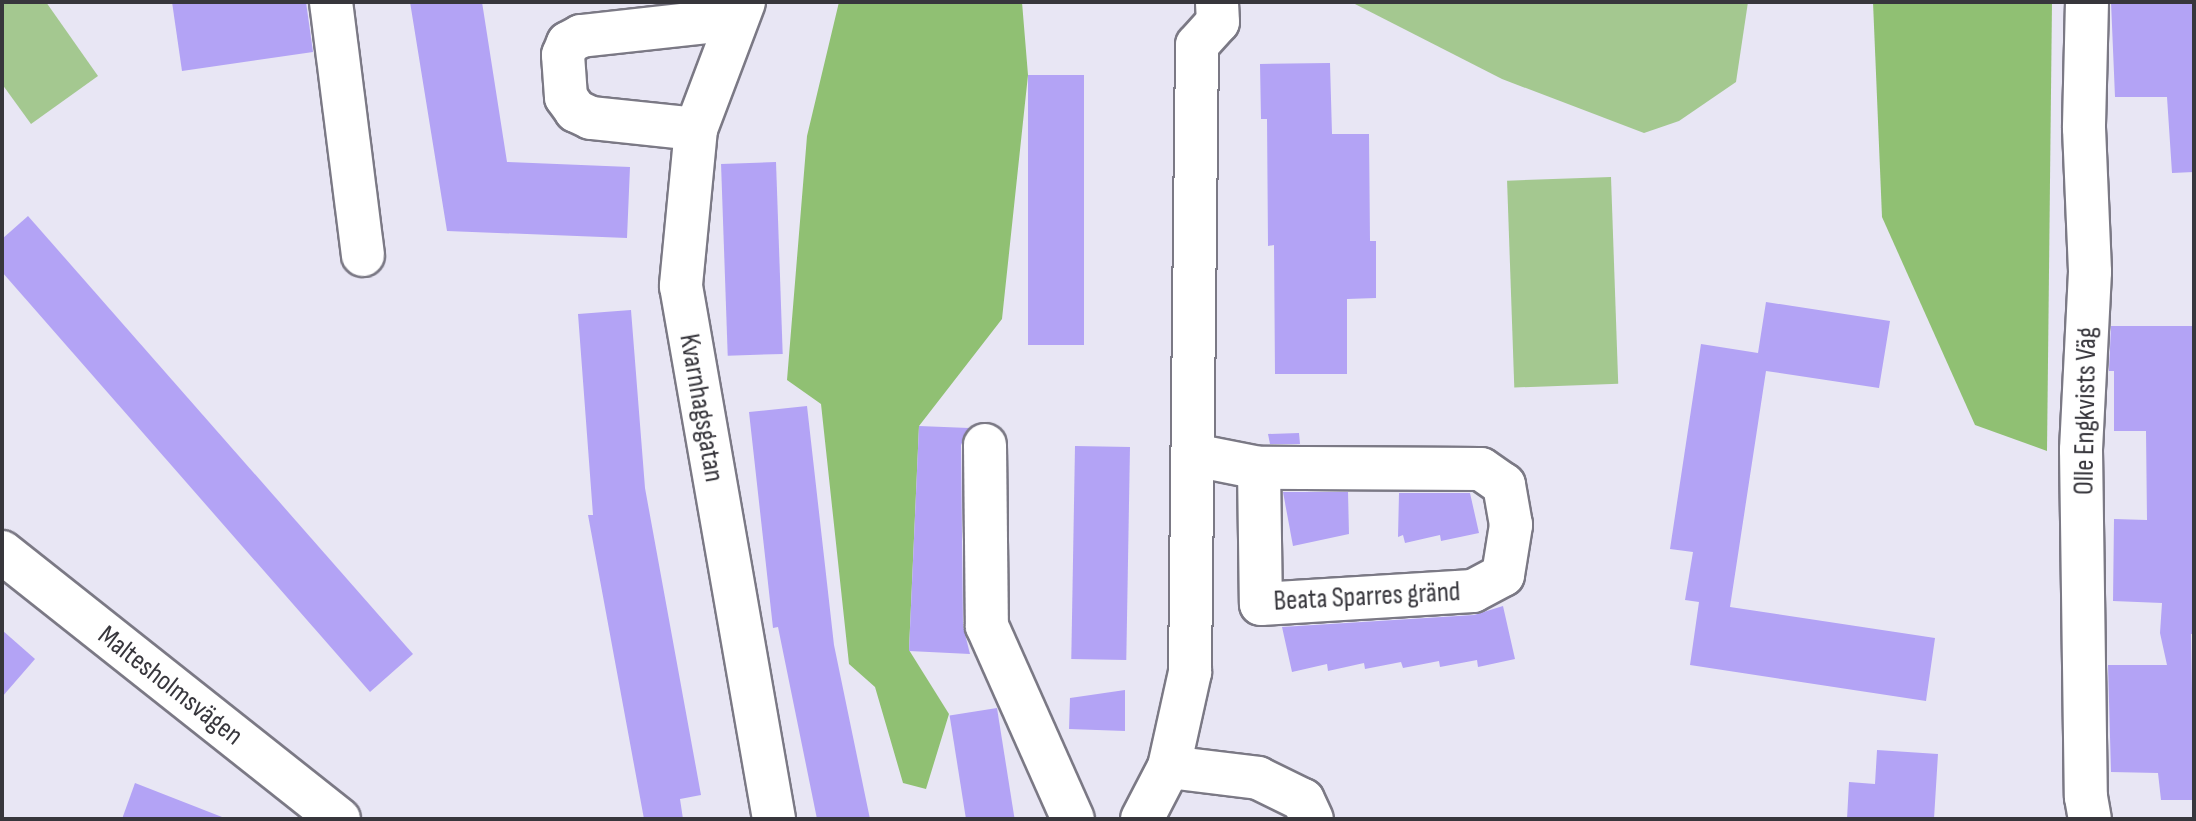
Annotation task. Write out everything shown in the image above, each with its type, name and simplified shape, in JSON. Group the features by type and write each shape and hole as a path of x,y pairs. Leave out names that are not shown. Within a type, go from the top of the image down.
{"street":[{"path":"331,2 363,255"},
{"path":"1142,819 1169,767 1190,672 1197,45 1218,22 1217,2"},
{"name":"Olle Engkvists Väg","path":"2087,2 2084,128 2090,272 2081,450 2086,797 2090,819"},
{"path":"696,129 591,118 576,111 566,97 563,55 568,43 581,36 740,10"},
{"name":"Kvarnhagsgatan","path":"740,10 696,129 681,286 774,819"},
{"path":"985,445 987,626 1073,819"},
{"name":"Beata Sparres gränd","path":"1194,455 1259,468 1481,469 1504,485 1511,525 1503,575 1473,591 1261,604 1259,468"},
{"name":"Maltesholmsvägen","path":"2,552 339,819"},
{"path":"1169,767 1258,778 1303,800 1312,819"}],"green space":[{"path":"2,2 46,2 98,76 31,124 2,84"},
{"path":"839,2 1022,2 1028,75 1002,319 919,426 909,650 949,714 926,789 903,783 875,687 849,664 821,404 787,380 807,136"},
{"path":"1351,2 1748,2 1736,82 1679,121 1644,133 1502,79"},
{"path":"1873,2 2052,2 2047,451 1975,425 1882,217"},
{"path":"1611,177 1618,384 1514,388 1507,181"}],"building":[{"path":"172,2 306,2 313,52 182,71"},
{"path":"410,2 482,2 507,162 630,167 627,238 447,231"},
{"path":"2111,2 2194,2 2194,172 2172,173 2167,97 2115,97"},
{"path":"1330,63 1332,134 1369,134 1370,241 1376,241 1376,298 1347,299 1347,374 1275,374 1274,245 1268,246 1267,119 1261,119 1260,64"},
{"path":"1028,75 1084,75 1084,345 1028,345"},
{"path":"776,162 783,354 728,356 721,164"},
{"path":"28,216 413,654 370,692 2,272 2,239"},
{"path":"1766,302 1890,321 1879,388 1766,371 1730,607 1935,638 1926,701 1690,665 1699,602 1685,600 1693,552 1670,549 1701,344 1758,353"},
{"path":"631,310 645,488 701,795 680,799 683,819 644,819 588,515 593,515 578,314"},
{"path":"2111,326 2194,326 2194,634 2191,634 2194,800 2161,800 2158,773 2111,772 2108,665 2167,665 2160,633 2162,603 2113,601 2114,519 2147,520 2146,431 2114,431 2114,371 2109,371"},
{"path":"807,406 834,645 870,819 817,819 778,627 773,628 749,412"},
{"path":"919,426 969,428 961,445 963,626 970,654 909,651"},
{"path":"1299,433 1300,444 1270,444 1268,434"},
{"path":"1075,446 1130,447 1126,660 1071,659"},
{"path":"1283,492 1348,492 1349,534 1293,546"},
{"path":"1399,493 1470,493 1479,533 1441,541 1440,535 1405,543 1403,535 1398,537"},
{"path":"1503,606 1515,659 1478,667 1477,660 1440,667 1439,661 1403,668 1401,662 1365,669 1364,663 1328,671 1327,664 1292,672 1282,627 1474,615"},
{"path":"2,630 35,659 2,697"},
{"path":"1125,690 1125,731 1069,729 1070,698"},
{"path":"997,708 1015,819 966,819 950,716"},
{"path":"1877,750 1938,754 1934,819 1847,819 1849,782 1875,784"},
{"path":"135,783 222,817 122,819"}]}
